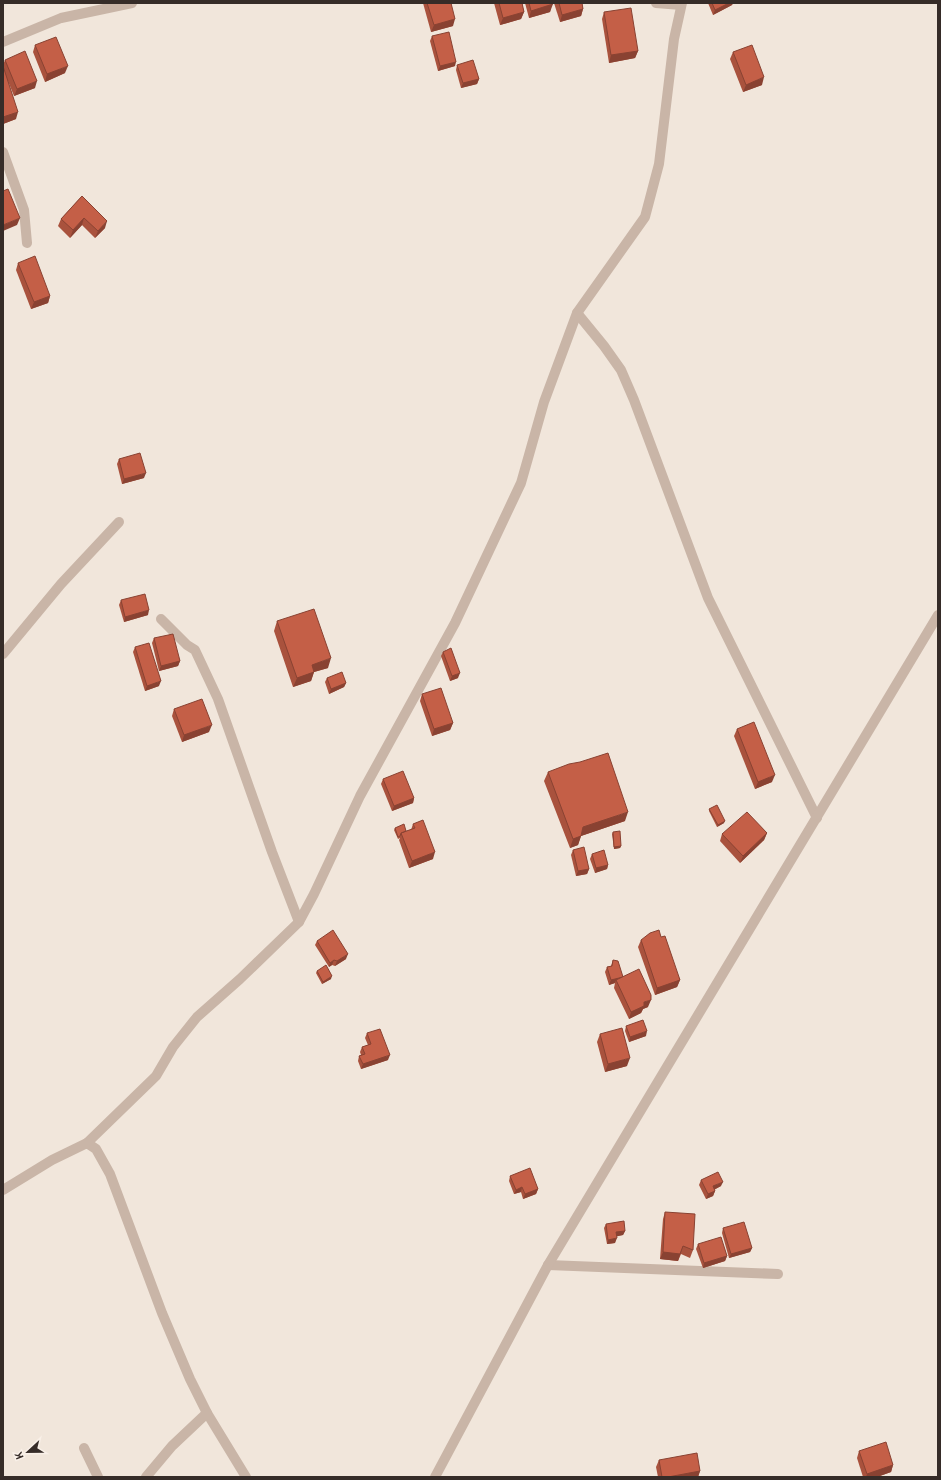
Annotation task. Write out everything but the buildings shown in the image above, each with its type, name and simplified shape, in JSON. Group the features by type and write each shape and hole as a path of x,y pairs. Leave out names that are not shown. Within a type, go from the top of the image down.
{"street":[{"path":"3,42 61,18 132,3"},
{"path":"3,1190 52,1160 87,1143 156,1076 173,1047 197,1017 240,979 299,922 314,894 360,796 455,624 521,483 544,402 577,313 645,217 659,164 674,39 681,4 656,3"},
{"path":"3,152 24,210 28,243"},
{"path":"577,313 604,346 621,370 637,408 708,598 817,818"},
{"path":"3,654 61,584 119,522"},
{"path":"435,1477 548,1265 938,615"},
{"path":"161,619 187,645 195,650 218,699 272,852 299,922"},
{"path":"87,1143 96,1149 110,1174 162,1313 190,1379 207,1413 246,1477"},
{"path":"548,1265 778,1274"},
{"path":"146,1477 172,1446 207,1413"},
{"path":"84,1448 98,1477"}]}
